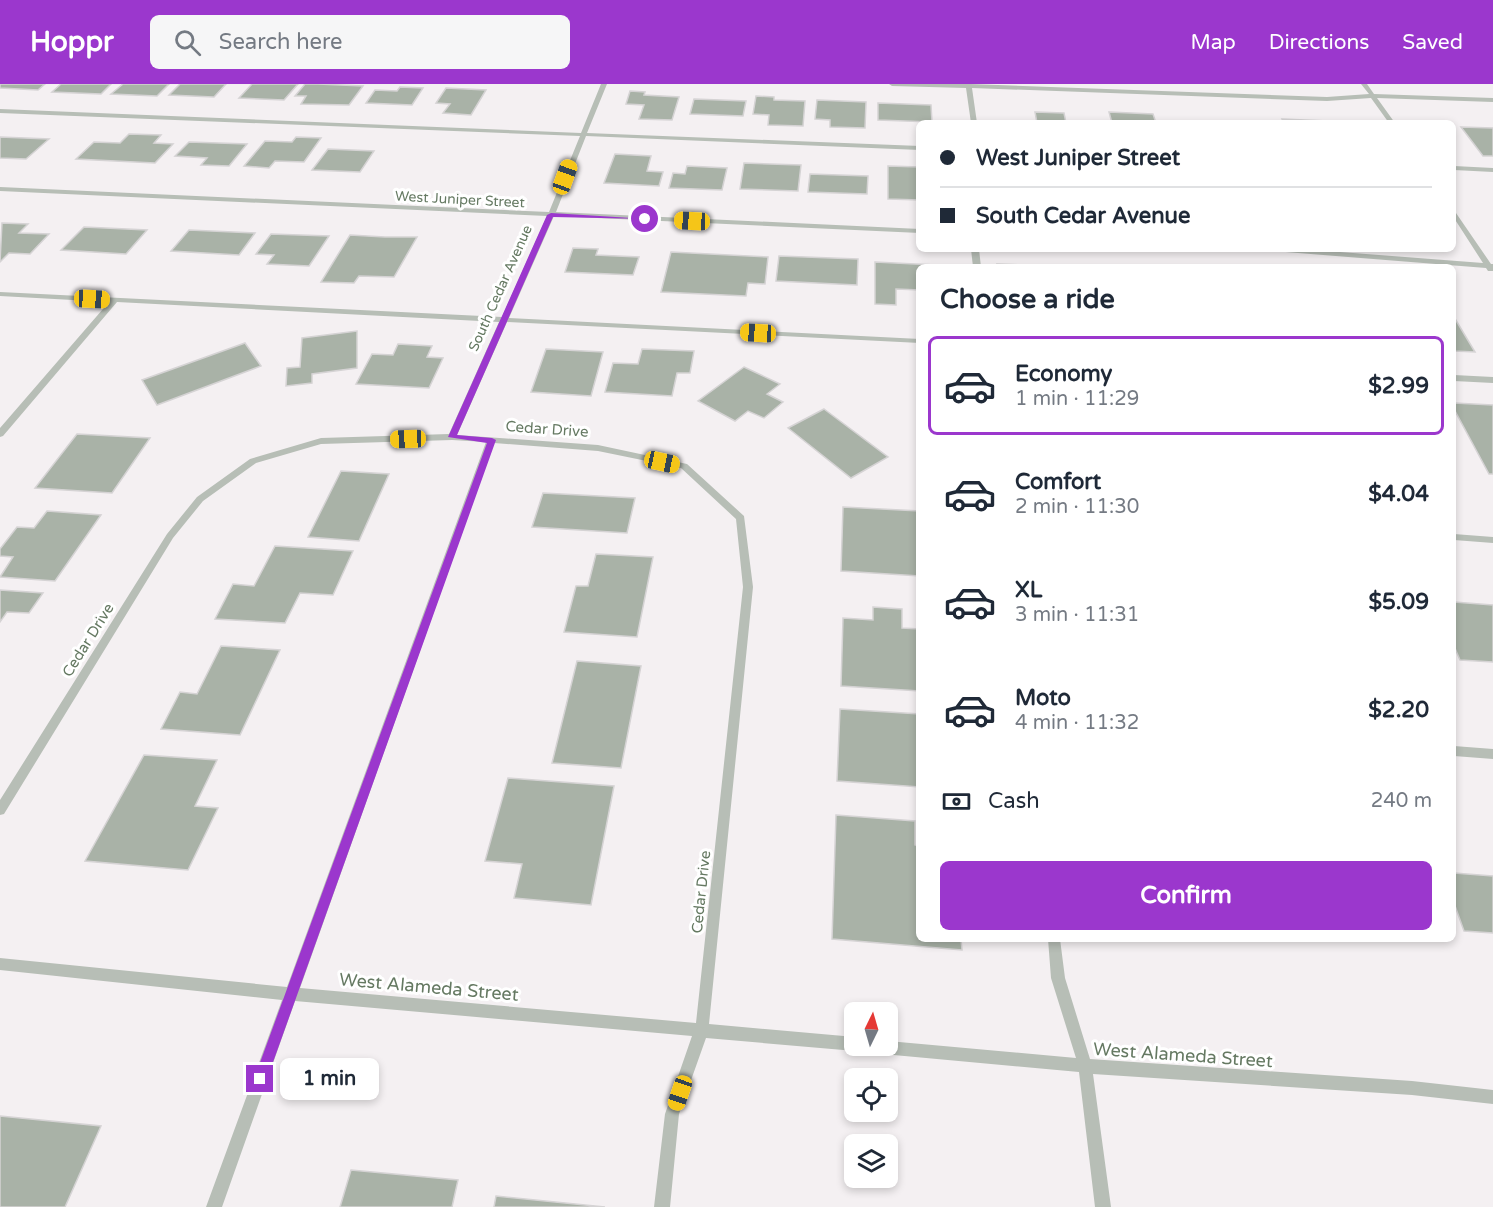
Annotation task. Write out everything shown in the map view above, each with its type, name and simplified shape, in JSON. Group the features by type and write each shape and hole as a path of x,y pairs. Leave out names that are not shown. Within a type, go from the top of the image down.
{"street":[{"name":"South Cedar Avenue","path":"452,437 551,215 581,136 604,84"},
{"path":"892,84 1327,99 1372,96 1493,100"},
{"path":"1364,84 1390,120"},
{"path":"969,85 974,120"},
{"path":"0,111 916,148"},
{"path":"1456,168 1493,170"},
{"name":"West Juniper Street","path":"0,189 916,231"},
{"path":"1456,217 1492,268"},
{"path":"1308,252 1446,264"},
{"path":"1456,265 1492,268"},
{"path":"0,294 916,341"},
{"path":"0,434 115,300"},
{"path":"1456,378 1493,380"},
{"name":"Cedar Drive","path":"0,810 170,536 201,499 253,461 321,441 452,437 598,448 684,466 741,518 748,587 702,1029 672,1114 662,1207"},
{"path":"214,1207 492,440"},
{"path":"1456,537 1493,540"},
{"path":"1456,751 1493,754"},
{"path":"1054,942 1058,978 1085,1066 1103,1207"},
{"name":"West Alameda Street","path":"0,963 291,994 844,1043"},
{"name":"West Alameda Street","path":"898,1048 1085,1066 1412,1088 1493,1097"}],"building":[{"path":"0,84 45,84 38,90 0,88"},
{"path":"61,84 111,84 101,94 52,92"},
{"path":"123,84 169,84 157,96 111,94"},
{"path":"180,84 226,84 214,97 169,95"},
{"path":"252,84 298,84 284,100 239,98"},
{"path":"305,84 363,86 349,105 301,104 306,96 295,96"},
{"path":"400,87 423,88 412,105 366,103 375,90 397,91"},
{"path":"446,88 486,90 471,115 443,113 450,104 436,103"},
{"path":"630,91 645,92 644,95 679,97 672,120 639,119 644,105 626,104"},
{"path":"756,96 774,97 774,100 805,101 803,126 768,125 769,115 753,114"},
{"path":"694,99 746,101 743,116 690,114"},
{"path":"817,100 866,102 865,128 830,127 830,120 815,119"},
{"path":"878,103 931,105 932,120 878,120"},
{"path":"1035,112 1064,113 1065,120 1036,120"},
{"path":"1109,112 1153,114 1155,120 1111,120"},
{"path":"1461,127 1493,128 1493,156 1483,156"},
{"path":"129,134 161,135 154,143 173,144 155,163 76,159 94,142 120,143"},
{"path":"0,137 49,139 26,159 0,158"},
{"path":"296,137 321,138 304,162 275,161 269,168 244,166 265,141 292,142"},
{"path":"189,142 247,144 229,166 201,165 207,158 175,156"},
{"path":"328,149 374,151 360,172 312,170"},
{"path":"615,154 651,156 647,171 663,172 659,186 604,183"},
{"path":"744,163 801,165 798,191 740,189"},
{"path":"687,166 727,168 722,190 669,188 673,173 685,174"},
{"path":"888,166 916,167 916,200 888,199"},
{"path":"810,174 868,176 867,194 808,192"},
{"path":"2,223 28,224 19,233 49,234 30,254 9,253 0,262"},
{"path":"84,227 147,230 126,254 61,250"},
{"path":"189,230 255,233 239,255 171,251"},
{"path":"271,234 329,236 309,266 267,264 274,255 256,254"},
{"path":"350,235 417,237 394,277 359,276 354,283 321,282"},
{"path":"573,248 598,249 596,255 639,257 633,275 565,272"},
{"path":"671,252 768,257 765,284 748,283 746,296 661,292"},
{"path":"779,256 858,259 857,285 776,281"},
{"path":"875,262 916,264 916,290 896,289 896,305 875,304"},
{"path":"1456,320 1475,352 1456,351"},
{"path":"357,331 357,368 312,374 312,383 286,386 287,368 300,367 302,338"},
{"path":"245,343 261,366 157,405 142,380"},
{"path":"398,344 432,346 427,357 443,358 429,388 356,384 372,354 393,355"},
{"path":"546,349 603,352 591,396 531,392"},
{"path":"642,349 694,351 690,373 677,373 672,396 605,392 613,363 638,364"},
{"path":"744,367 780,384 767,394 783,402 764,418 748,411 735,421 698,401"},
{"path":"1456,403 1493,405 1493,474 1489,474 1456,413"},
{"path":"824,409 888,457 851,478 788,428"},
{"path":"77,434 150,438 112,493 35,488"},
{"path":"341,471 389,474 359,541 308,537"},
{"path":"543,493 635,498 627,533 532,527"},
{"path":"843,507 916,511 916,576 841,571"},
{"path":"47,511 101,515 55,581 0,577 13,557 0,556 0,549 17,527 34,528"},
{"path":"275,546 353,551 333,595 300,593 285,623 215,619 233,584 254,586"},
{"path":"596,554 653,557 637,637 564,632 576,586 588,586"},
{"path":"0,590 43,593 29,613 7,612 0,622"},
{"path":"1456,602 1493,605 1493,662 1460,660 1456,651"},
{"path":"873,607 902,609 902,628 916,629 916,691 841,686 843,618 873,620"},
{"path":"221,646 280,650 240,735 161,729 180,692 197,694"},
{"path":"577,661 641,666 621,768 552,763"},
{"path":"840,709 916,714 916,787 837,781"},
{"path":"144,755 217,760 195,806 218,808 188,870 85,861"},
{"path":"508,778 614,786 591,905 514,898 522,864 485,861"},
{"path":"836,815 915,821 916,942 961,942 962,950 832,939"},
{"path":"1456,873 1493,876 1493,933 1464,931 1456,909"},
{"path":"0,1116 101,1126 65,1207 0,1207"},
{"path":"351,1170 458,1180 452,1207 340,1207"},
{"path":"496,1196 605,1207 494,1207"}],"route":[{"path":"260,1079 492,440 452,437 551,215 645,219"}]}
